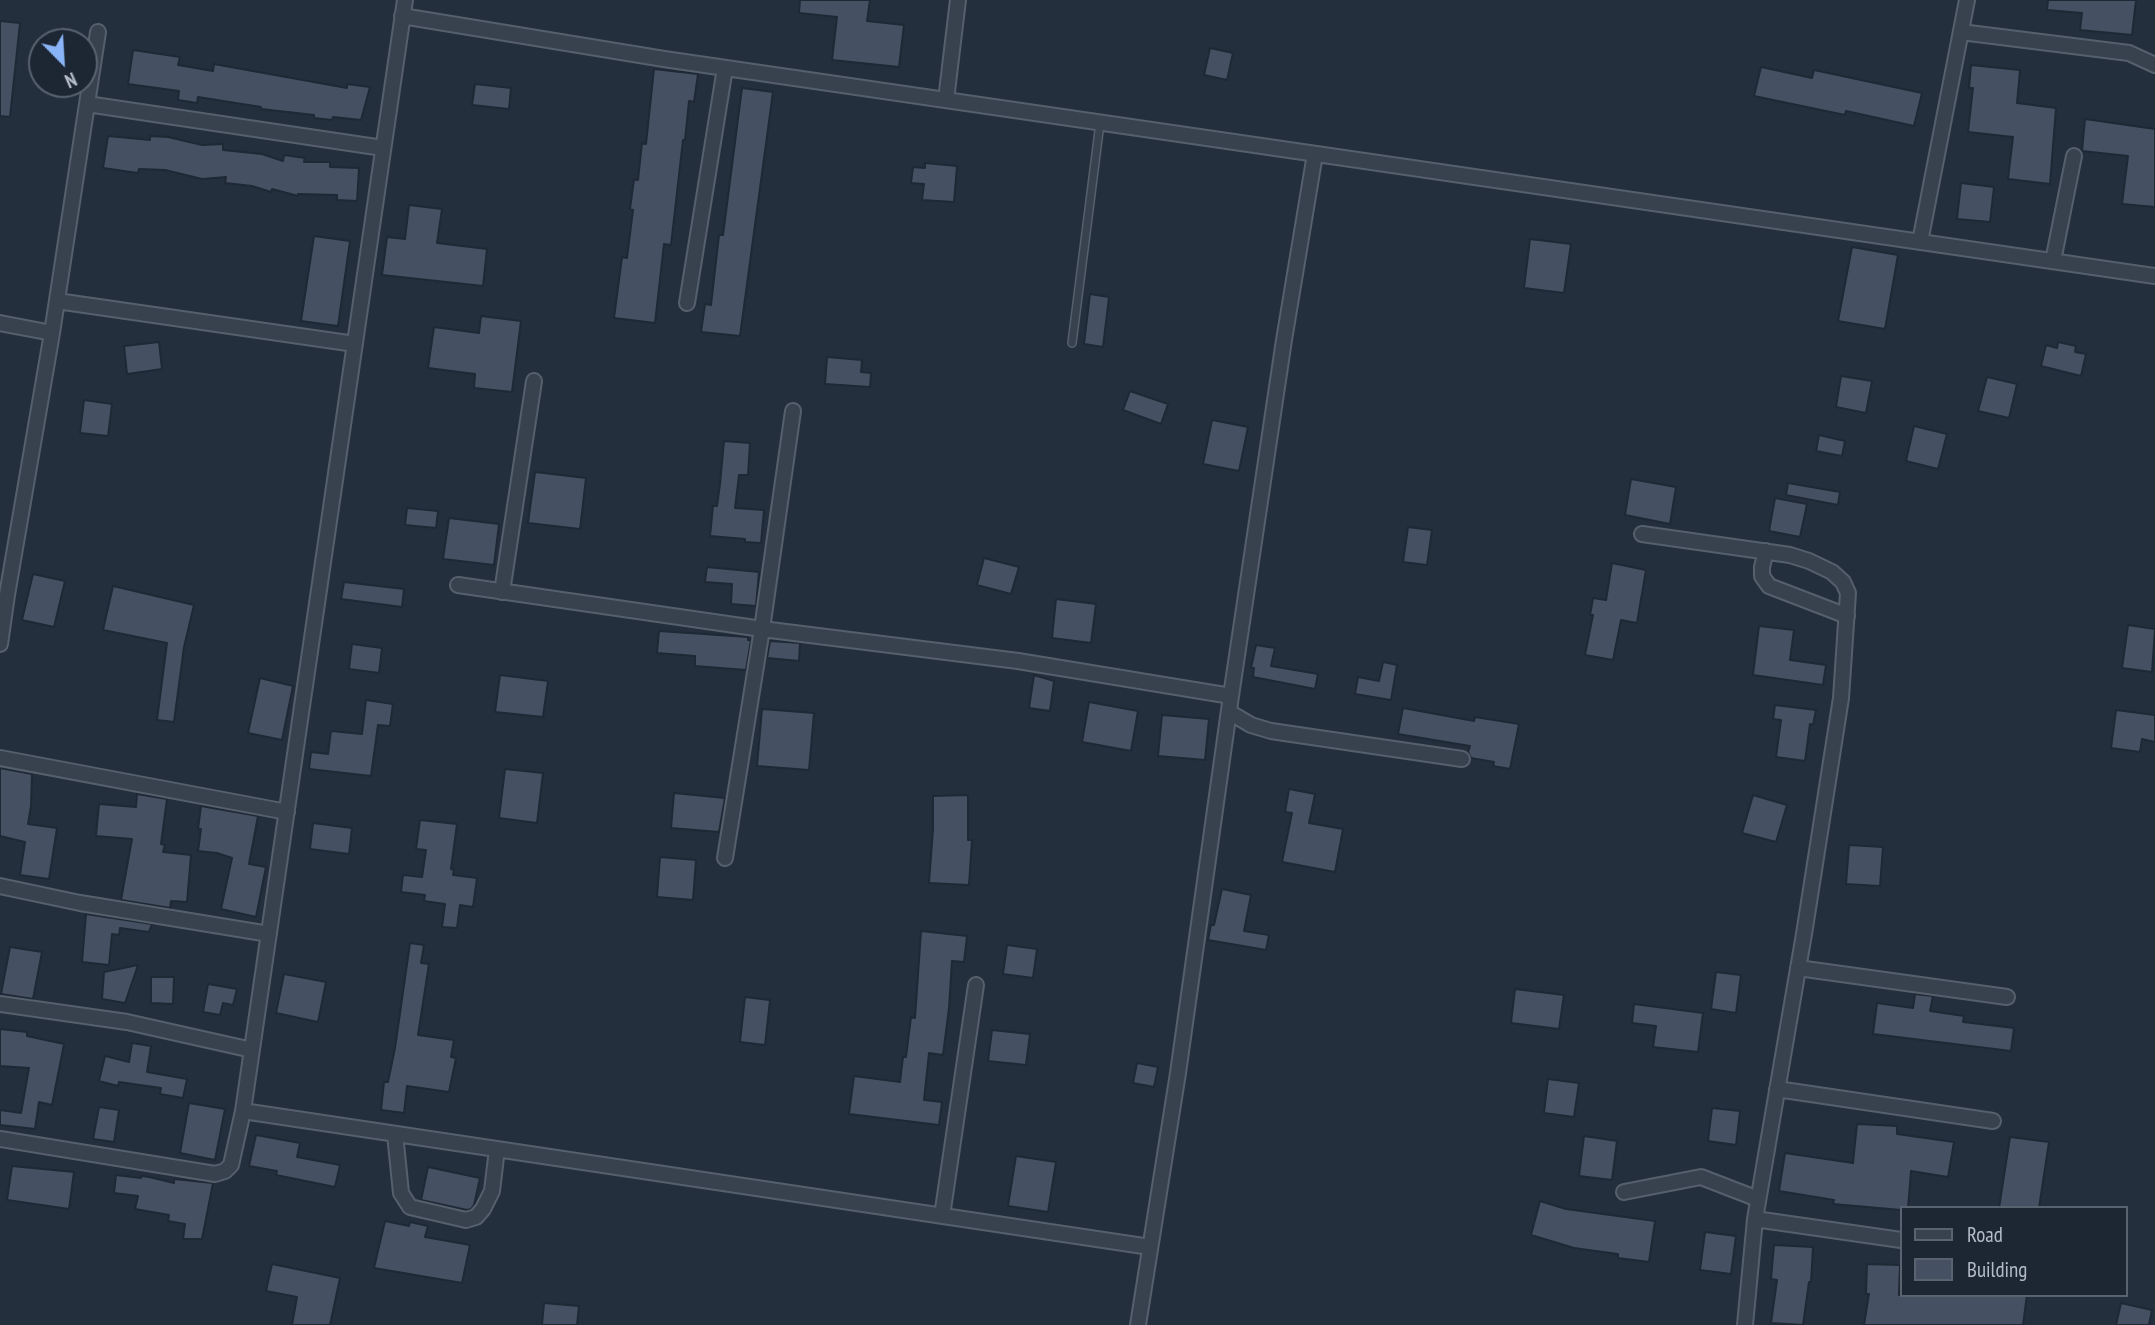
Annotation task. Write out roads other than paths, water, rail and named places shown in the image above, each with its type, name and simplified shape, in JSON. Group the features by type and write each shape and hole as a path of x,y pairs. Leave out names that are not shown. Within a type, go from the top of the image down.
{"street":[{"path":"0,1139 215,1174 225,1171 231,1165 243,1111 405,0"},
{"path":"946,100 958,0"},
{"path":"1920,242 1967,0"},
{"path":"402,16 724,68 1920,242 2154,273"},
{"path":"1961,32 2129,53 2155,65"},
{"path":"687,303 724,68"},
{"path":"0,644 88,98"},
{"path":"87,104 383,148"},
{"path":"1138,1325 1178,1073 1228,712 1284,340 1315,154"},
{"path":"2053,261 2074,156"},
{"path":"57,301 355,344"},
{"path":"0,323 52,333"},
{"path":"502,592 534,381"},
{"path":"725,858 762,629 793,411"},
{"path":"1642,534 1790,555 1832,572 1843,582 1848,593 1841,698 1758,1199 1745,1325"},
{"path":"1766,551 1762,576 1769,586 1847,616"},
{"path":"458,585 762,629 1018,661 1231,695"},
{"path":"1228,712 1251,725 1271,731 1462,759"},
{"path":"0,758 287,812"},
{"path":"0,886 80,903 269,934"},
{"path":"1798,968 2007,997"},
{"path":"942,1216 976,985"},
{"path":"0,1004 127,1022 252,1049"},
{"path":"1777,1089 1993,1121"},
{"path":"243,1111 1150,1247"},
{"path":"396,1134 401,1193 410,1207 466,1220 476,1217 492,1191 497,1149"},
{"path":"1624,1192 1701,1177 1758,1199"},
{"path":"1755,1219 1899,1240"}],"lane":[{"path":"1072,343 1100,122"}]}
